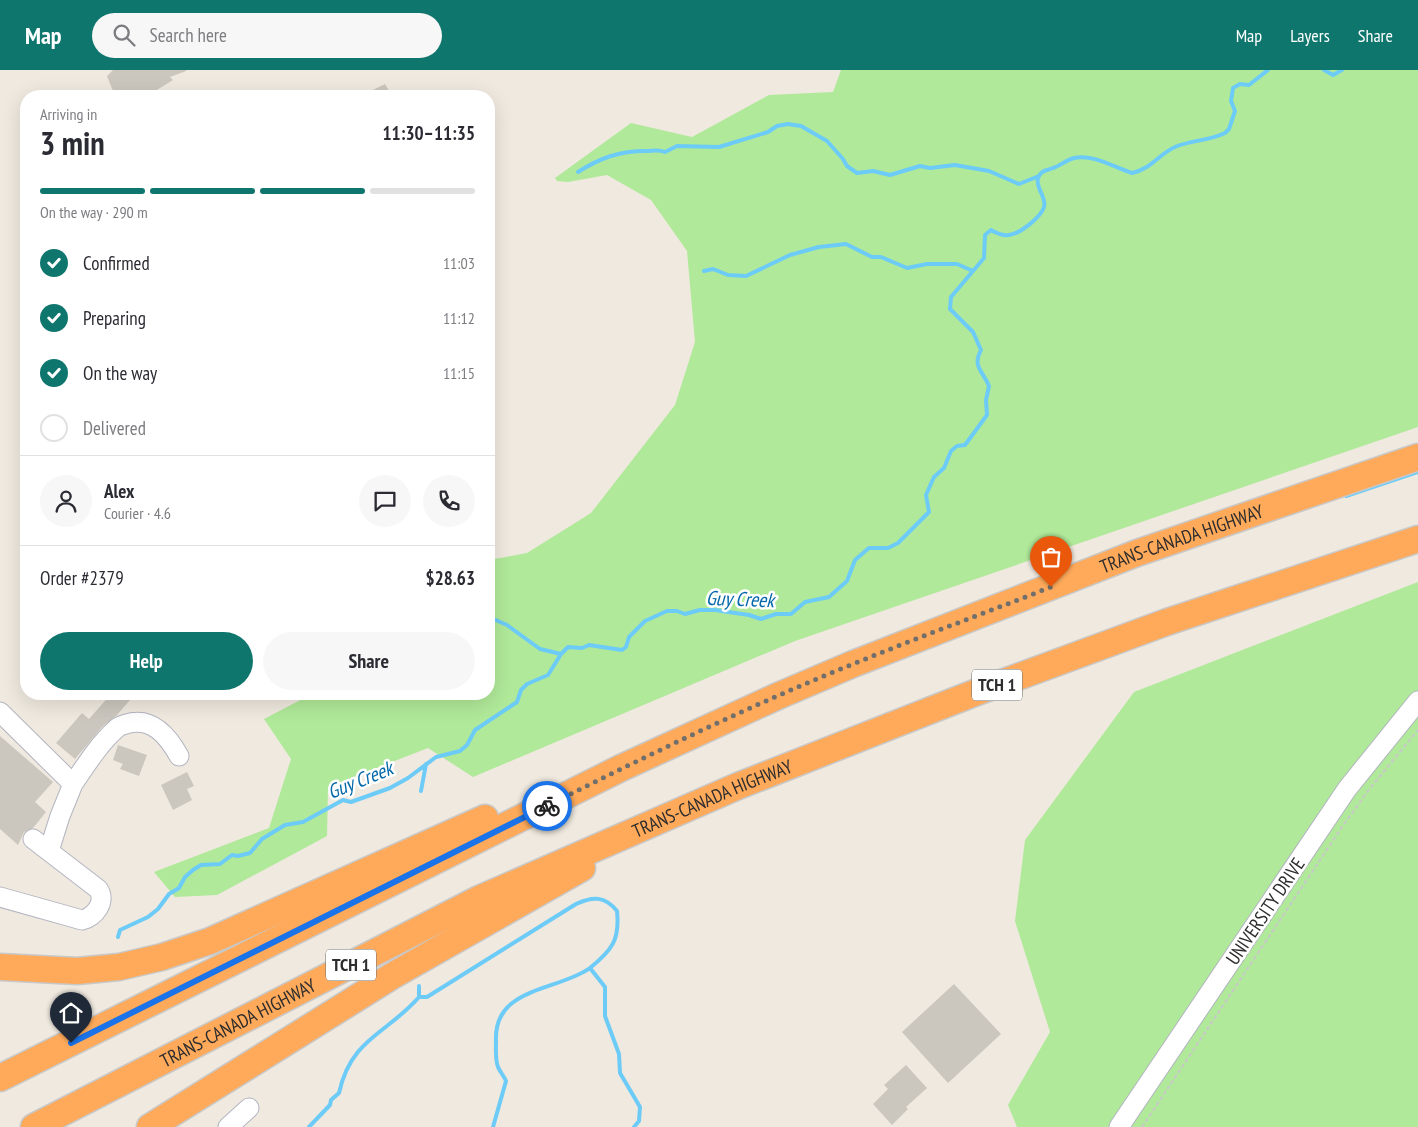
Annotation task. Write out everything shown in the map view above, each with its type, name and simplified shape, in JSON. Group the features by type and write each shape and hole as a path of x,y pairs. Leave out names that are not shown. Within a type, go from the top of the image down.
{"highway":[{"name":"TRANS-CANADA HIGHWAY","path":"0,1078 622,768 716,724 888,650 1137,553 1418,457"},
{"name":"TRANS-CANADA HIGHWAY","path":"34,1127 479,899 673,814 828,749 1167,622 1418,539"},
{"path":"0,967 77,971 119,967 162,957 219,938 580,776 622,768"},
{"path":"150,1127 383,981 563,880 673,814"}],"street":[{"name":"UNIVERSITY DRIVE","path":"1119,1127 1347,789 1394,728 1418,701"},
{"path":"0,712 73,784"},
{"path":"49,851 73,784 87,762 117,727 136,721 154,725 172,742 179,756"},
{"path":"0,897 79,920 86,919 92,915 101,901 98,888 33,839"},
{"path":"228,1127 249,1108"}],"path":[{"path":"1142,1127 1344,824 1371,787 1418,730"}],"green space":[{"path":"841,70 1418,70 1418,427 795,641 473,777 428,748 328,787 327,836 217,895 175,897 154,872 269,828 291,759 264,719 300,700 495,700 495,559 527,553 591,513 675,405 695,342 687,251 651,200 607,175 568,182 557,181 555,178 631,123 692,137 769,95 833,92"},
{"path":"1418,582 1418,1127 1017,1127 1008,1105 1050,1032 1015,921 1025,840 1134,692"}],"building":[{"path":"113,70 186,70 170,77 173,80 157,90 113,90 107,76"},
{"path":"385,84 388,90 373,90"},
{"path":"106,700 130,700 117,715 102,727 75,759 56,743 82,713 89,719"},
{"path":"0,736 53,782 35,802 46,812 33,828 24,832 18,845 0,829"},
{"path":"118,745 147,755 139,776 120,769 123,764 113,760"},
{"path":"187,772 194,786 187,789 192,800 173,810 161,785"},
{"path":"954,984 1001,1034 948,1083 902,1032"},
{"path":"906,1065 927,1088 906,1107 908,1109 892,1125 873,1104 888,1089 884,1085"}],"waterway":[{"name":"Guy Creek","path":"118,937 120,930 148,917 158,909 169,894 179,888 185,877 201,865 220,864 232,855 238,856 250,853 262,839 285,825 303,822 343,800 351,802 390,788 408,778 436,757 460,751 467,745 475,730 517,702 521,690 527,684 548,675 561,654 568,647 582,648 589,645 622,650 626,647 629,637 645,621 667,611 677,611 685,614 700,610 715,610 749,615 761,619 776,614 791,614 805,602 829,597 847,581 855,560 869,548 888,548 898,543 929,512 926,495 934,477 944,468 951,451 957,446 965,445 987,415 986,400 989,386 978,365 981,350 973,332 950,309 951,297 984,258 985,235 991,230 1004,235 1014,234 1035,220 1044,207 1044,200 1038,185 1039,175 1071,159 1081,157 1096,159 1132,173 1150,165 1164,153 1175,147 1213,138 1225,133 1229,129 1235,111 1231,101 1233,88 1240,84 1249,85 1268,70"},
{"name":"Guy Creek","path":"1324,70 1333,75 1342,70"},
{"path":"578,172 602,159 618,154 656,150 665,152 677,146 719,147 768,132 777,126 788,124 801,126 827,141 847,166 857,173 873,171 890,175 920,166 930,168 955,165 989,171 1019,184 1039,176"},
{"path":"704,271 713,269 728,275 746,276 790,255 819,247 846,244 872,257 881,257 907,268 927,264 957,264 973,271"},
{"path":"1346,496 1418,472"},
{"path":"495,620 507,625 540,649 561,654"},
{"path":"421,791 426,764"},
{"path":"419,997 427,997 576,904 593,899 608,902 617,911 616,937 604,956 590,968 605,987 605,1016 619,1054 620,1073 640,1107 639,1121 634,1127"},
{"path":"493,1127 506,1081 496,1061 498,1023 505,1010 516,1000 530,993 577,976 590,968"},
{"path":"309,1127 339,1093 352,1060 361,1048 419,997 419,986"}],"way so far":[{"path":"547,806 689,736 778,696 853,664 1051,587"}],"route":[{"path":"71,1043 547,806"}]}
